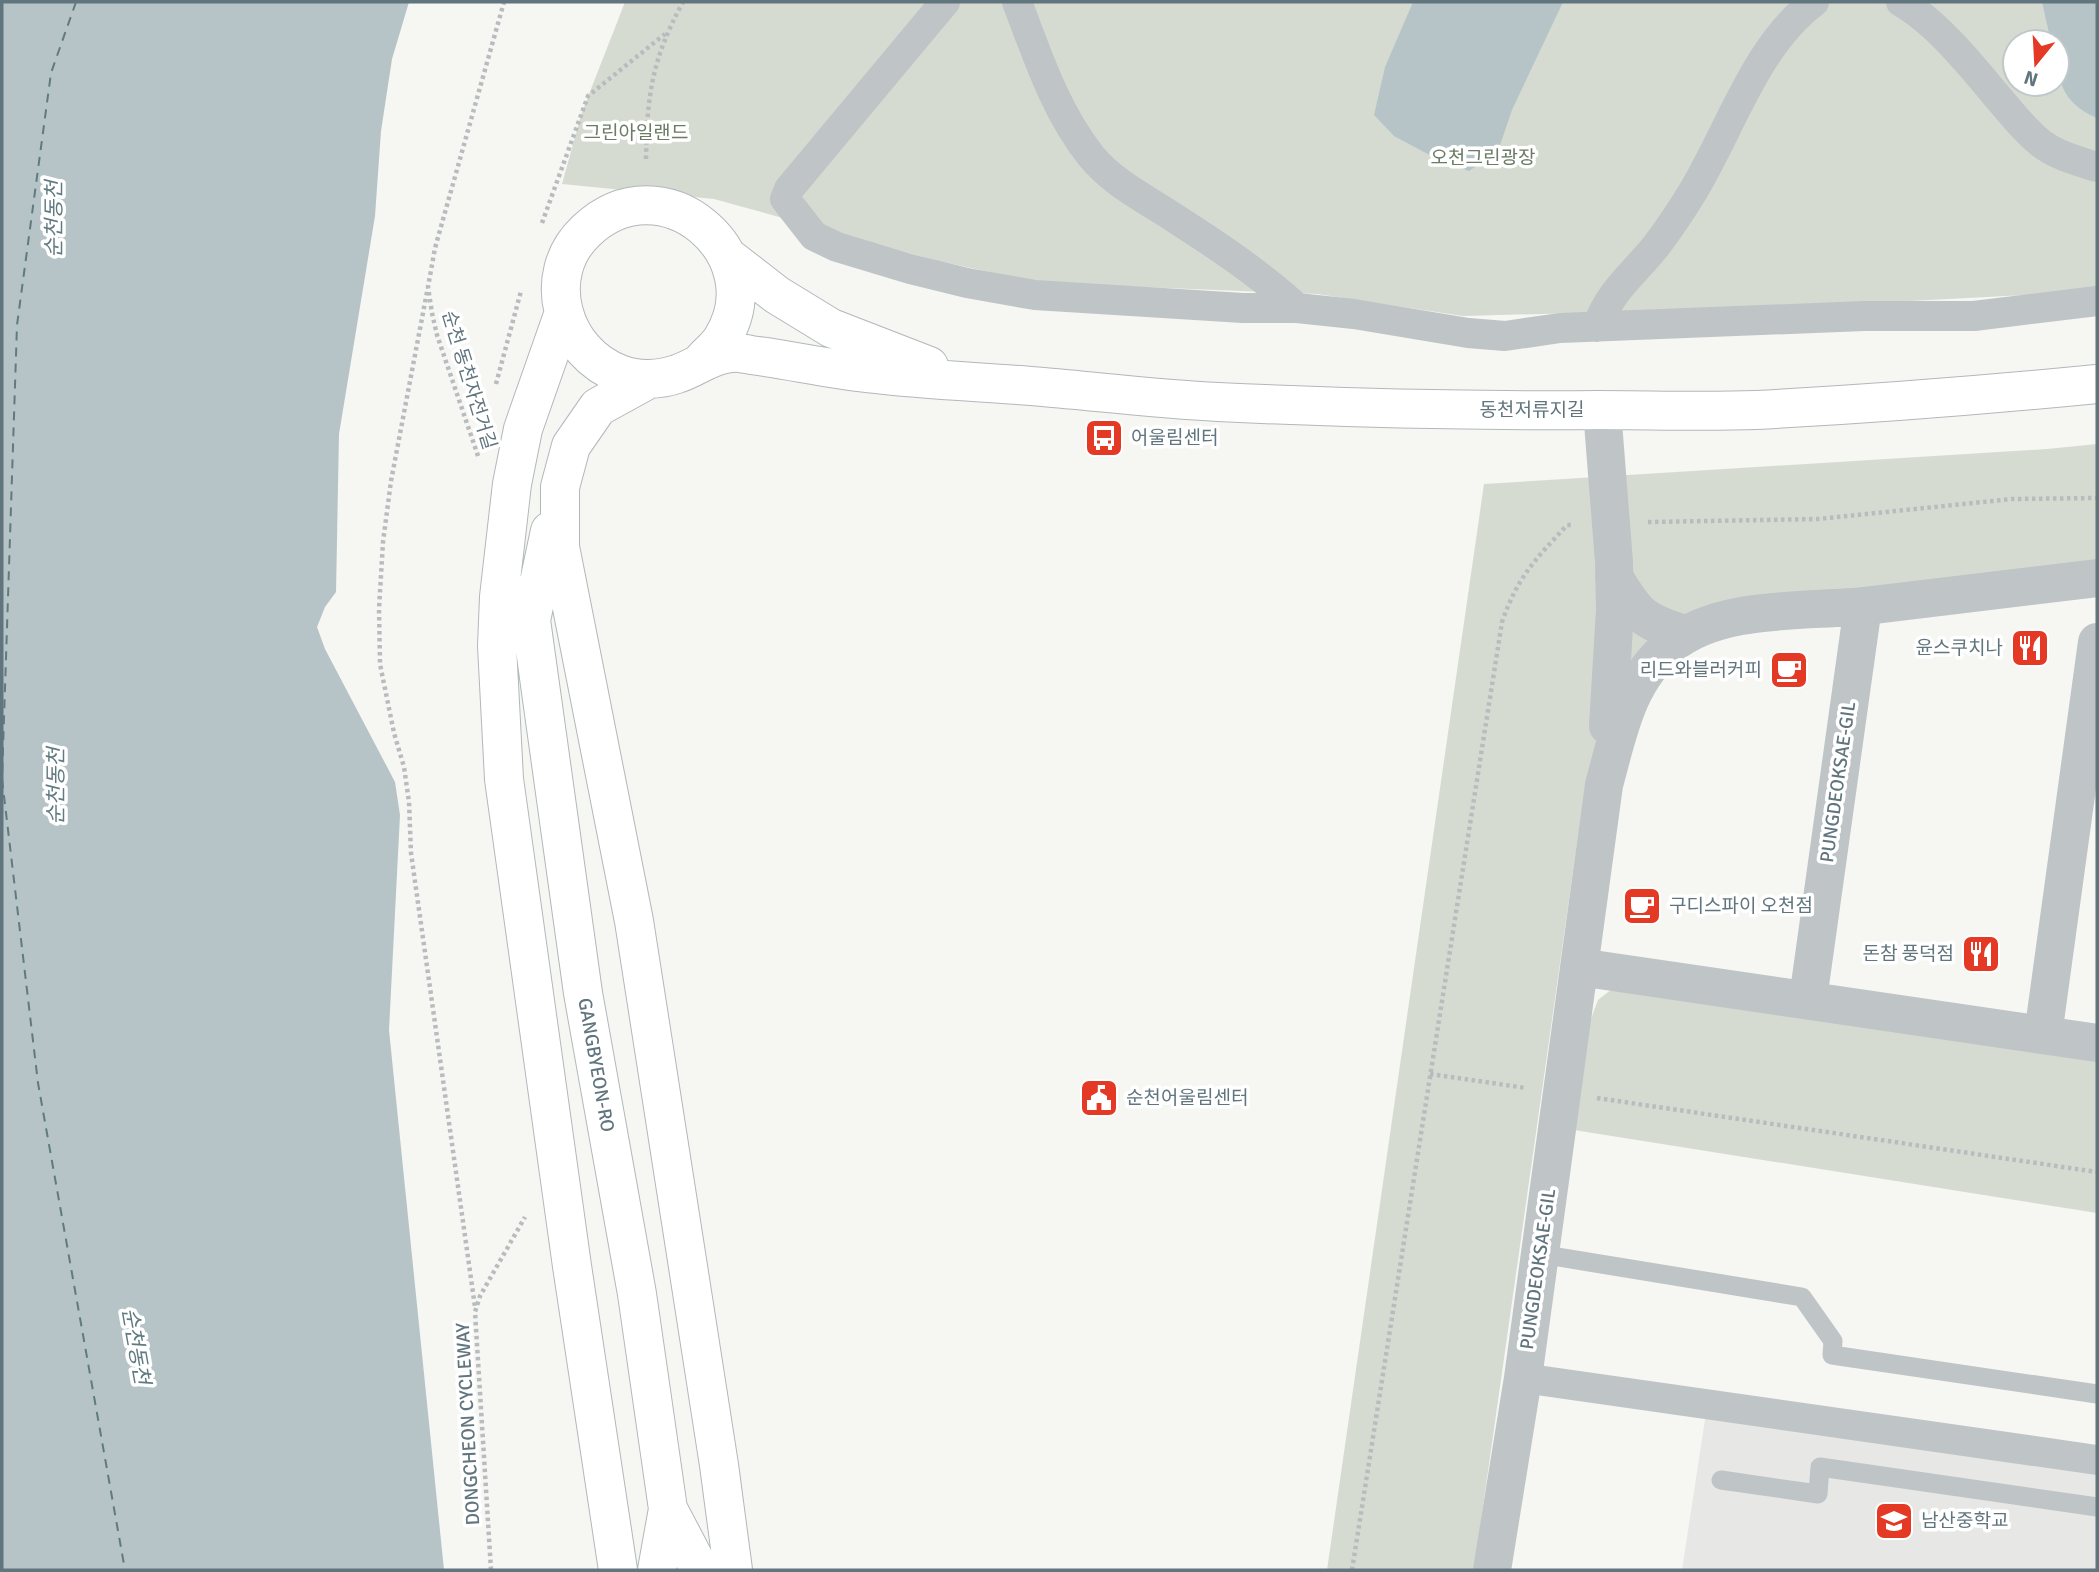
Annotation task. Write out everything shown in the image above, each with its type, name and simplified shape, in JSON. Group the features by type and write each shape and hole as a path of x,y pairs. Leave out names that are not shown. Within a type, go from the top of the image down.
{"main road":[{"path":"633,206 662,206 690,216 705,227 727,257 735,285 733,313 722,339 702,360 677,374 649,379 623,376 595,362 575,341 563,315 560,286 567,258 583,233 606,215 633,206"},
{"path":"727,257 776,295 831,328 967,381"},
{"path":"563,315 523,429 497,476 497,646 504,779 572,1266 618,1570"},
{"name":"동천저류지길","path":"702,360 731,353 786,359 866,373 1215,402 1470,411 1751,410 1957,397 2097,384"},
{"path":"531,620 571,446 598,407 649,379"},
{"name":"GANGBYEON-RO","path":"497,476 531,620 583,993 638,1294 667,1509 657,1570"},
{"path":"560,487 560,547 634,920 733,1570"},
{"name":"GANGBYEON-RO","path":"667,1509 700,1570"}],"street":[{"path":"945,2 789,189 785,199 814,236 836,247 910,269 967,284 1035,295 1243,308 1297,308 1354,314 1434,329 1493,335 1597,327 1864,316 1973,316 2097,301"},
{"path":"1017,2 1066,121 1092,157 1121,186 1176,219 1254,272 1297,308"},
{"path":"1597,327 1605,304 1656,246 1692,192 1754,76 1779,37 1800,12 1814,2"},
{"path":"1901,2 1913,8 1937,30 2025,129 2044,146 2071,160 2097,167"},
{"path":"1602,410 1614,578 1612,668 1604,785"},
{"path":"1614,578 1642,618 1660,627 1685,634"},
{"name":"PUNGDEOKSAE-GIL","path":"1492,1570 1523,1378 1604,785 1631,694 1645,671 1669,646 1685,634 1710,622 1755,614 1863,606 2097,578"},
{"name":"PUNGDEOKSAE-GIL","path":"1808,999 1863,606"},
{"path":"2043,1035 2088,780 2097,642"},
{"path":"1579,967 2097,1043"},
{"path":"1523,1378 2097,1461"}],"lane":[{"path":"1540,1254 1802,1297 1833,1341 1832,1355 2097,1394"},
{"path":"1721,1479 1818,1494 1820,1467 2097,1507"}],"path":[{"name":"순천 동천자전거길","path":"497,476 437,335 428,287 435,248 504,2"},
{"path":"646,159 646,120 651,81 665,34 683,2"},
{"path":"428,287 391,481 383,542 379,609 380,664 404,767 409,802 411,853 475,1312"},
{"path":"1430,1074 2097,1172"},
{"name":"DONGCHEON CYCLEWAY","path":"491,1570 475,1312 480,1296 531,1207"}],"shaded area":[{"name":"남산중학교","path":"1706,1413 2097,1472 2097,1570 1682,1570"}],"green space":[{"name":"오천그린광장","path":"625,2 2097,2 2097,287 2026,295 1773,308 1463,316 1317,294 1042,283 938,261 714,199 562,184 582,112"},
{"path":"2097,444 2097,570 1692,622 1585,787 1474,1570 1327,1570 1484,484"},
{"path":"1617,985 2097,1051 2097,1213 1574,1130 1589,1024 1598,1000"}],"water":[{"name":"순천동천","path":"2,2 409,2 392,59 381,131 375,216 339,434 336,592 325,607 317,627 325,649 395,782 400,815 389,1030 444,1570 2,1570"},
{"path":"1413,2 1563,2 1512,110 1498,151 1469,171 1437,159 1394,136 1374,115 1385,67"},
{"path":"2042,2 2097,2 2097,118 2075,105 2069,98 2071,98 2071,28 2048,28"}],"ferry route":[{"path":"76,2 51,73 17,325 2,779 38,1083 125,1570"}],"place":[{"name":"어울림센터","path":"1104,438"},
{"name":"윤스쿠치나","path":"2030,648"},
{"name":"리드와블러커피","path":"1789,670"},
{"name":"구디스파이 오천점","path":"1642,906"},
{"name":"돈참 풍덕점","path":"1981,954"},
{"name":"순천어울림센터","path":"1099,1098"},
{"name":"남산중학교","path":"1894,1521"}],"park label":[{"name":"그린아일랜드","path":"636,133"}]}
